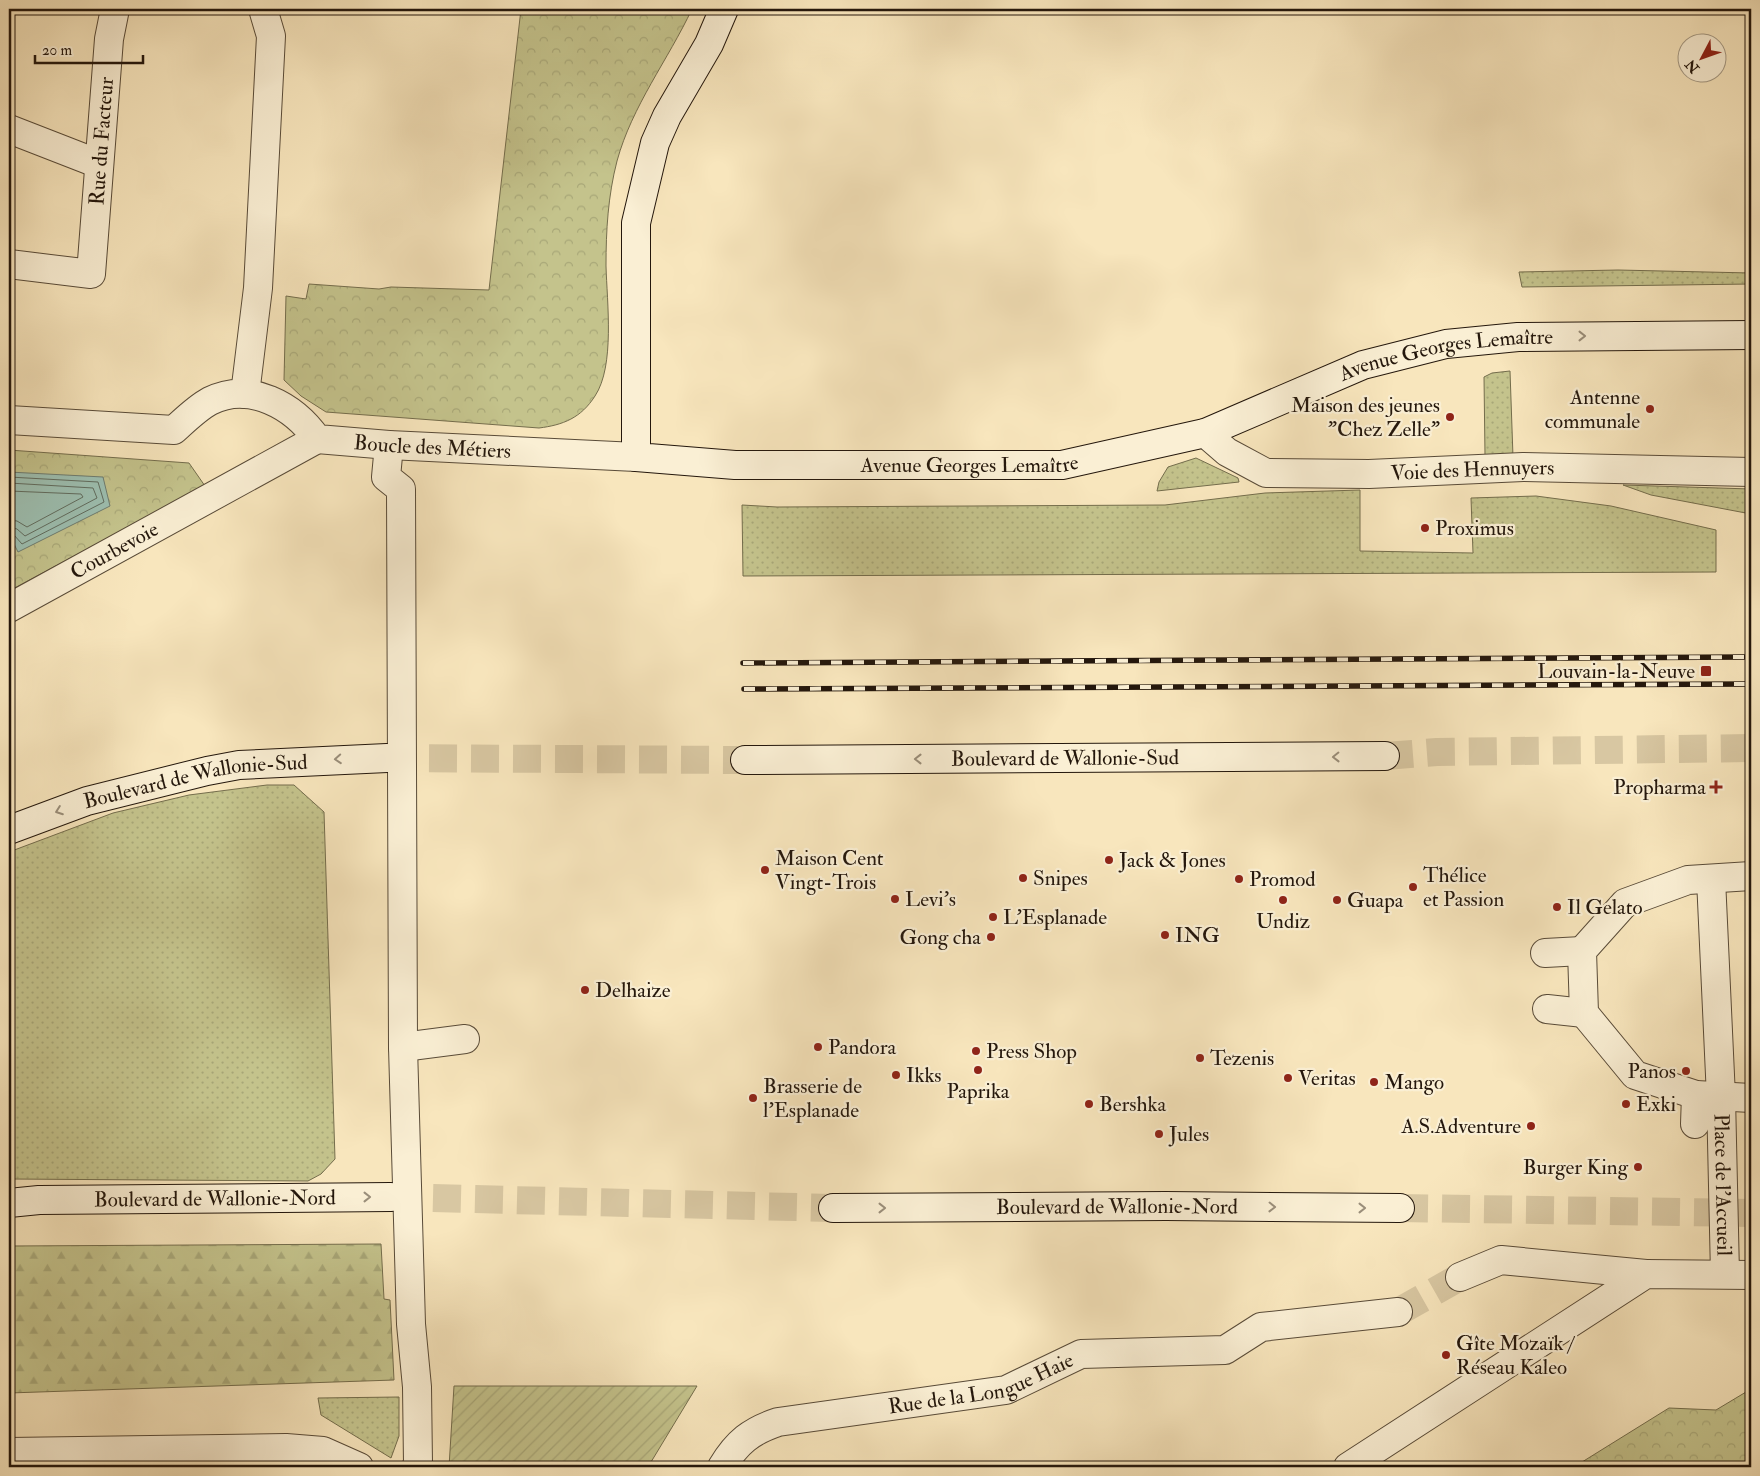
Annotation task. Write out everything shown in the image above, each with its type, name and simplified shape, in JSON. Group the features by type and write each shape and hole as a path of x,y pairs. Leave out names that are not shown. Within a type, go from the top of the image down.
{"street":[{"name":"Rue du Facteur","path":"9,264 91,274 109,39 115,9"},
{"path":"245,394 258,288 271,36 263,9"},
{"path":"636,456 636,223 655,144 666,116 709,44 724,9"},
{"path":"9,129 99,164"},
{"name":"Avenue Georges Lemaître","path":"636,456 734,465 1062,465 1205,433 1363,365 1446,344 1518,337 1751,335"},
{"path":"9,420 174,430 210,401 226,396 245,394 284,406 306,424 317,439"},
{"name":"Voie des Hennuyers","path":"1205,433 1227,452 1266,473 1369,474 1523,467 1751,472"},
{"name":"Boucle des Métiers","path":"317,439 389,445 636,456"},
{"name":"Courbevoie","path":"9,608 317,439"},
{"path":"389,445 386,477 401,489 403,1046 410,1302 416,1387 418,1464 416,1467"},
{"name":"Boulevard de Wallonie-Sud","path":"744,760 1385,756"},
{"name":"Boulevard de Wallonie-Sud","path":"9,830 87,801 207,771 239,765 387,758"},
{"path":"1750,870 1711,879 1688,880 1625,903 1582,951 1584,1013 1635,1075 1709,1096 1751,1098"},
{"path":"1695,1124 1709,1096 1711,879"},
{"path":"1545,952 1582,951"},
{"path":"1547,1009 1584,1013"},
{"path":"403,1046 465,1039"},
{"name":"Place de l'Accueil","path":"1709,1096 1738,1274"},
{"path":"9,1197 39,1200"},
{"name":"Boulevard de Wallonie-Nord","path":"39,1200 391,1197"},
{"path":"9,1203 39,1200"},
{"name":"Boulevard de Wallonie-Nord","path":"833,1208 1166,1206 1400,1208"},
{"path":"1460,1278 1501,1260 1646,1274 1738,1274"},
{"path":"1348,1467 1646,1274"},
{"name":"Rue de la Longue Haie","path":"722,1467 733,1449 757,1429 778,1422 1006,1390 1081,1354 1225,1350 1261,1327 1398,1312"},
{"path":"9,1452 286,1448 324,1451 359,1467"}],"green space":[{"path":"521,9 692,9 641,102 617,161 611,187 607,226 608,351 601,383 595,396 584,410 571,419 556,425 539,428 326,412 301,396 284,380 286,296 306,299 309,284 379,289 391,287 489,290"},
{"path":"1618,270 1751,273 1751,284 1522,287 1519,272"},
{"path":"1510,371 1513,457 1485,456 1484,377 1492,373"},
{"path":"9,450 189,463 205,486 9,591"},
{"path":"1196,458 1238,478 1239,482 1157,491 1159,482 1168,467"},
{"path":"1623,485 1751,489 1751,514 1651,495"},
{"path":"1360,490 1360,551 1473,553 1471,498 1536,496 1611,506 1716,530 1716,572 743,576 742,505 777,507 1165,505 1265,493"},
{"path":"267,785 294,785 324,812 335,1159 321,1174 308,1181 9,1179 9,852 113,813 189,795"},
{"path":"381,1244 384,1299 390,1300 394,1380 9,1393 9,1246"},
{"path":"454,1386 697,1386 648,1467 449,1467"},
{"path":"1751,1389 1751,1467 1574,1467 1669,1408 1716,1410"},
{"path":"399,1397 399,1436 391,1458 321,1415 318,1398"}],"water":[{"path":"9,472 103,477 110,506 18,552 9,534"}],"tunnel":[{"path":"1385,756 1437,752 1751,748"},
{"path":"387,758 745,760"},
{"path":"391,1197 833,1208"},
{"path":"1400,1208 1751,1213"},
{"path":"1398,1312 1460,1277"}],"railway":[{"path":"743,663 1746,657"},
{"path":"744,689 1750,684"}],"place":[{"name":"Antenne communale","path":"1650,409"},
{"name":"Maison des jeunes \"Chez Zelle\"","path":"1450,417"},
{"name":"Proximus","path":"1425,528"},
{"name":"Louvain-la-Neuve","path":"1706,671"},
{"name":"Propharma","path":"1716,787"},
{"name":"Jack & Jones","path":"1109,860"},
{"name":"Maison Cent Vingt-Trois","path":"765,870"},
{"name":"Snipes","path":"1023,878"},
{"name":"Promod","path":"1239,879"},
{"name":"Thélice et Passion","path":"1413,887"},
{"name":"Levi's","path":"895,899"},
{"name":"Undiz","path":"1283,900"},
{"name":"Guapa","path":"1337,900"},
{"name":"Il Gelato","path":"1557,907"},
{"name":"L'Esplanade","path":"993,917"},
{"name":"ING","path":"1165,935"},
{"name":"Gong cha","path":"991,937"},
{"name":"Delhaize","path":"585,990"},
{"name":"Pandora","path":"818,1047"},
{"name":"Press Shop","path":"976,1051"},
{"name":"Tezenis","path":"1200,1058"},
{"name":"Paprika","path":"978,1070"},
{"name":"Panos","path":"1686,1071"},
{"name":"Ikks","path":"896,1075"},
{"name":"Veritas","path":"1288,1078"},
{"name":"Mango","path":"1374,1082"},
{"name":"Brasserie de l'Esplanade","path":"753,1098"},
{"name":"Bershka","path":"1089,1104"},
{"name":"Exki","path":"1626,1104"},
{"name":"A.S.Adventure","path":"1531,1126"},
{"name":"Jules","path":"1159,1134"},
{"name":"Burger King","path":"1638,1167"},
{"name":"Gîte Mozaïk / Réseau Kaleo","path":"1446,1355"}]}
